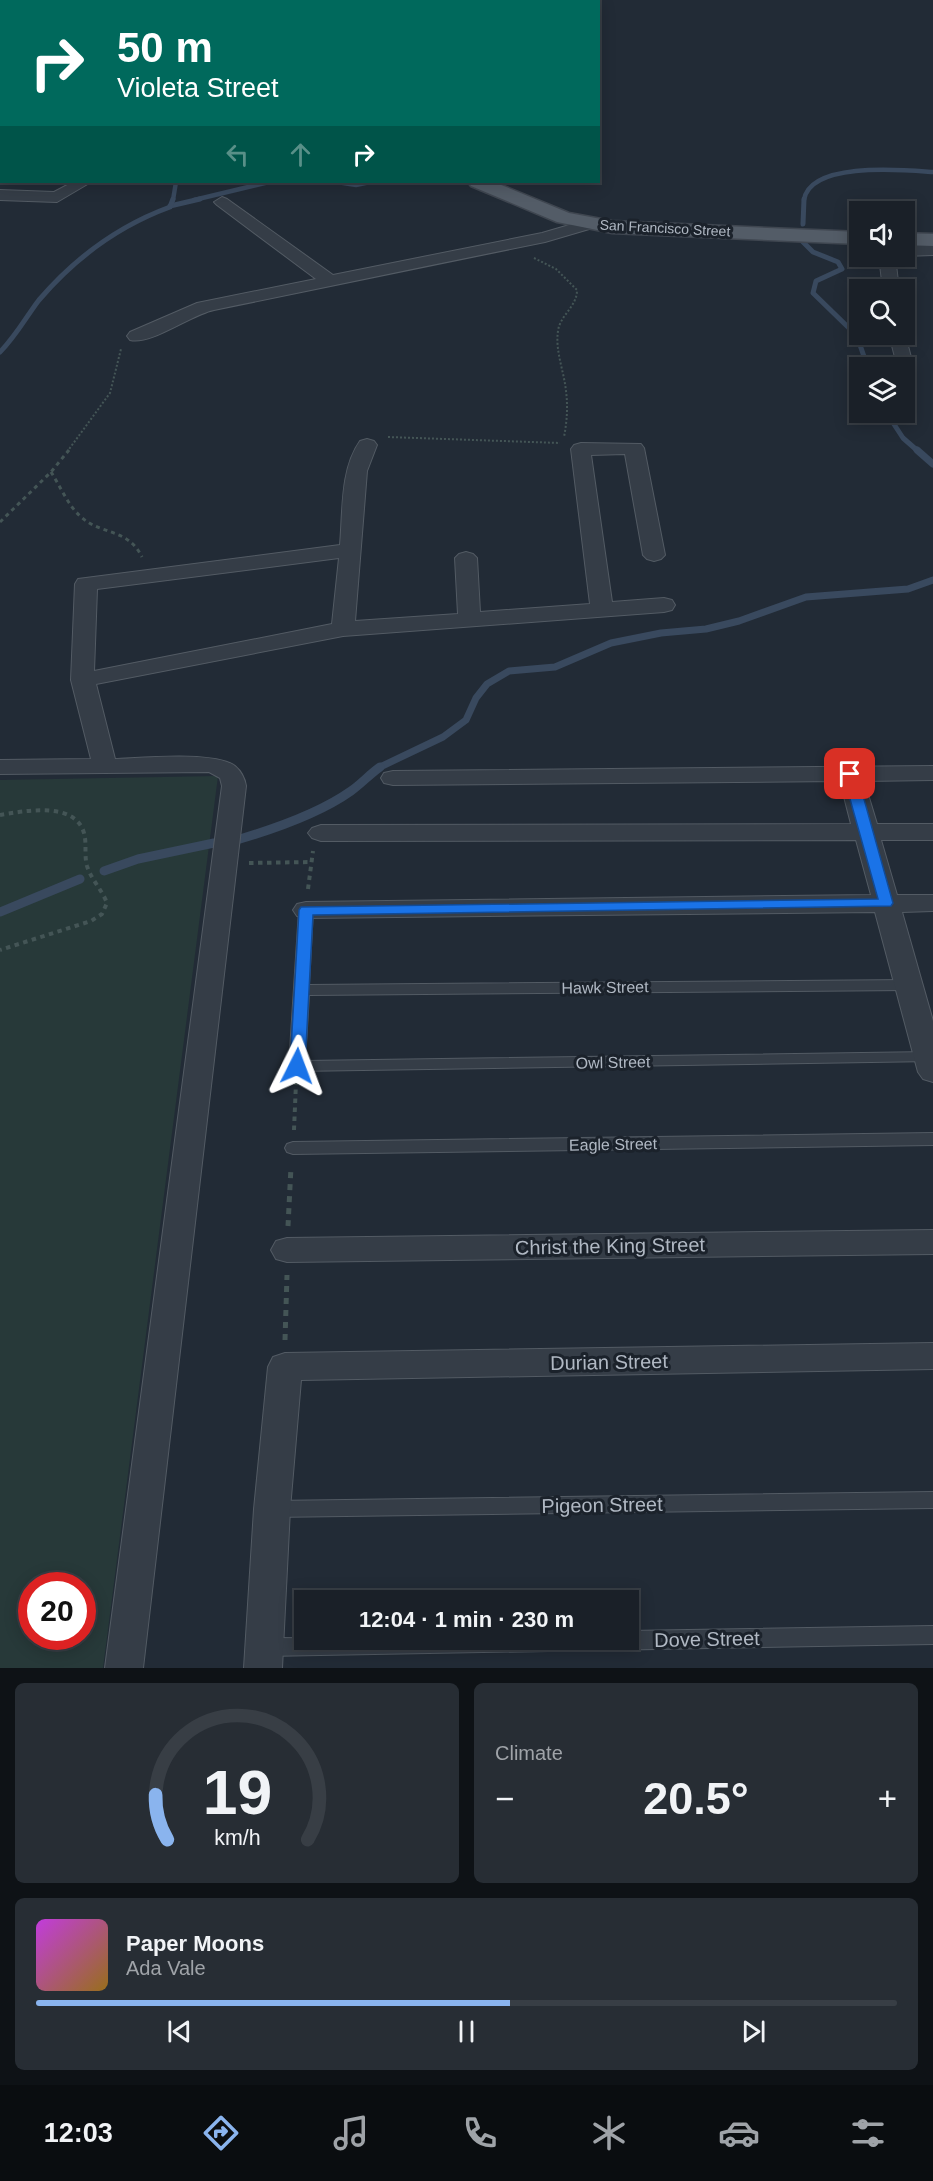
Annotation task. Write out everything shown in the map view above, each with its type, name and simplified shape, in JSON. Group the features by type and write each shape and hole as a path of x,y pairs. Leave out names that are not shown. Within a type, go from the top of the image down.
{"main road":[{"name":"San Francisco Street","path":"480,183 541,209 590,224 643,229 849,238"},
{"path":"915,239 933,240"}],"street":[{"path":"0,195 57,197 81,183"},
{"path":"222,202 330,281"},
{"path":"136,336 189,311 564,232 590,224"},
{"path":"915,251 933,250"},
{"path":"343,628 357,471 367,445"},
{"path":"602,610 581,449 634,448 654,555"},
{"path":"105,765 83,680 82,650 86,584 350,550"},
{"path":"466,558 469,620"},
{"path":"83,680 343,628 664,605"},
{"path":"0,767 211,765 225,769 232,777 234,786 124,1668"},
{"path":"393,778 933,773"},
{"path":"850,774 931,1064"},
{"path":"321,833 933,832"},
{"path":"306,910 933,903"},
{"name":"Christ the King Street","path":"287,1250 933,1242"},
{"name":"Durian Street","path":"285,1367 933,1356"},
{"path":"264,1657 272,1509 285,1367"}],"lane":[{"path":"297,1066 306,910"},
{"name":"Hawk Street","path":"302,990 909,985"},
{"name":"Owl Street","path":"297,1066 931,1064"},
{"name":"Eagle Street","path":"292,1148 933,1139"},
{"name":"Pigeon Street","path":"272,1509 933,1500"},
{"name":"Dove Street","path":"264,1657 933,1635"}],"path":[{"path":"367,445 374,439 383,437 562,443 568,401 557,341 558,329 561,320 575,303 577,290 556,269 504,245"},
{"path":"0,522 51,472 110,393 122,347 136,336"},
{"path":"51,472 85,521 131,539 139,548 147,576"},
{"path":"0,814 28,810 55,812 76,819 84,831 87,867 103,891 107,903 102,914 91,921 0,950"},
{"path":"306,910 311,862 321,833"},
{"path":"224,863 311,862"},
{"path":"285,1367 287,1250 297,1066"}],"shaded area":[{"path":"218,776 103,1668 0,1668 0,780"}],"waterway":[{"path":"804,200 810,188 823,179 840,173 881,170 933,172"},
{"path":"173,200 176,183"},
{"path":"194,200 265,183"},
{"path":"343,183 356,185 365,183"},
{"path":"170,206 173,199"},
{"path":"170,206 200,199"},
{"path":"803,224 804,199"},
{"path":"0,352 39,300 67,270 115,234 170,206"},
{"path":"802,241 813,252 838,262 842,269 816,281 813,293 851,330 864,357"},
{"path":"893,423 903,438 919,452"},
{"path":"917,450 933,464"},
{"path":"380,767 443,737 466,720 476,698 487,684 509,671 555,667 611,643 661,633 706,629 739,621 806,597 908,589 933,580"},
{"path":"240,839 283,825 326,806 351,791 380,767"},
{"path":"104,871 138,859 214,843"},
{"path":"0,912 80,879"}],"route":[{"path":"297,1066 306,910 886,903 850,774"}]}
